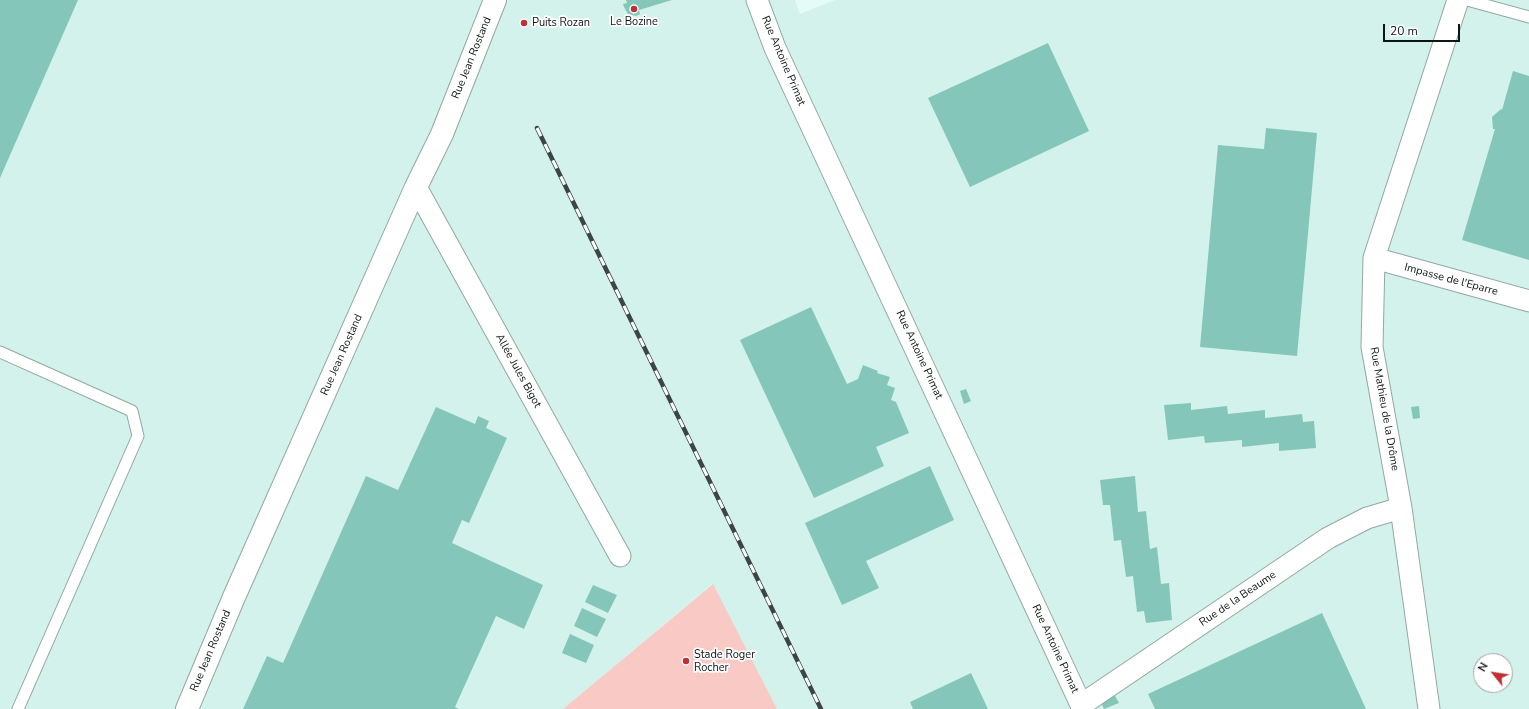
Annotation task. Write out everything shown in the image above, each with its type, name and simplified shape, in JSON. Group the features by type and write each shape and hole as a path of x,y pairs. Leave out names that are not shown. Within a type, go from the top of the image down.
{"main road":[{"name":"Rue Jean Rostand","path":"187,709 416,187 442,134 495,0"}],"street":[{"name":"Rue Antoine Primat","path":"758,0 775,48 1082,707"},
{"name":"Rue Mathieu de la Drôme","path":"1429,709 1401,508 1372,347 1374,258 1458,0"},
{"name":"Allée Jules Bigot","path":"416,187 620,556"},
{"name":"Impasse de l'Eparre","path":"1374,258 1529,301"},
{"name":"Rue de la Beaume","path":"1082,707 1328,538 1367,518 1401,508"}],"lane":[{"path":"1467,0 1529,18"},
{"path":"0,352 132,411 138,436 18,709"}],"shaded area":[{"path":"0,0 795,0 800,14 835,0 1529,0 1529,709 777,709 712,584 563,709 0,709"},
{"name":"Stade Roger Rocher","path":"713,584 777,709 563,709"}],"building":[{"path":"0,0 78,0 0,178"},
{"name":"Le Bozine","path":"626,0 672,0 639,10 640,14 636,16 628,14 623,4 627,3"},
{"path":"1048,43 1089,131 970,187 928,98"},
{"path":"1513,71 1529,76 1529,260 1462,240 1495,129 1493,129 1492,117 1501,109 1502,110"},
{"path":"1266,128 1317,133 1297,356 1200,347 1218,145 1264,149"},
{"path":"811,307 847,384 858,379 863,365 878,371 877,373 890,377 887,385 895,388 891,400 896,402 909,433 876,447 884,466 814,498 740,340"},
{"path":"966,389 971,401 964,404 960,391"},
{"path":"1191,403 1191,410 1227,406 1228,414 1265,410 1265,418 1302,414 1303,422 1314,421 1316,448 1279,451 1279,443 1242,447 1242,440 1205,443 1204,436 1168,440 1164,405"},
{"path":"1419,406 1420,418 1413,419 1411,407"},
{"path":"436,407 475,424 478,416 489,421 486,428 507,438 469,523 462,520 452,543 543,585 524,629 496,616 455,707 459,709 243,709 267,656 283,663 366,476 398,490"},
{"path":"930,466 954,520 866,561 879,588 842,605 805,523"},
{"path":"1135,476 1138,512 1146,511 1150,549 1157,547 1161,584 1169,583 1172,620 1146,623 1144,611 1137,612 1133,576 1126,577 1121,540 1114,541 1110,505 1103,505 1100,480"},
{"path":"593,585 617,595 608,613 585,602"},
{"path":"582,608 606,619 597,637 574,626"},
{"path":"1322,613 1366,709 1155,709 1148,694"},
{"path":"570,634 594,645 586,663 562,653"},
{"path":"971,673 988,709 913,709 910,702"},
{"path":"1114,694 1119,703 1104,709 1100,700"}],"railway":[{"path":"537,128 821,709"}],"place":[{"name":"Le Bozine","path":"634,9"},
{"name":"Puits Rozan","path":"524,23"},
{"name":"Stade Roger Rocher","path":"686,661"}]}
